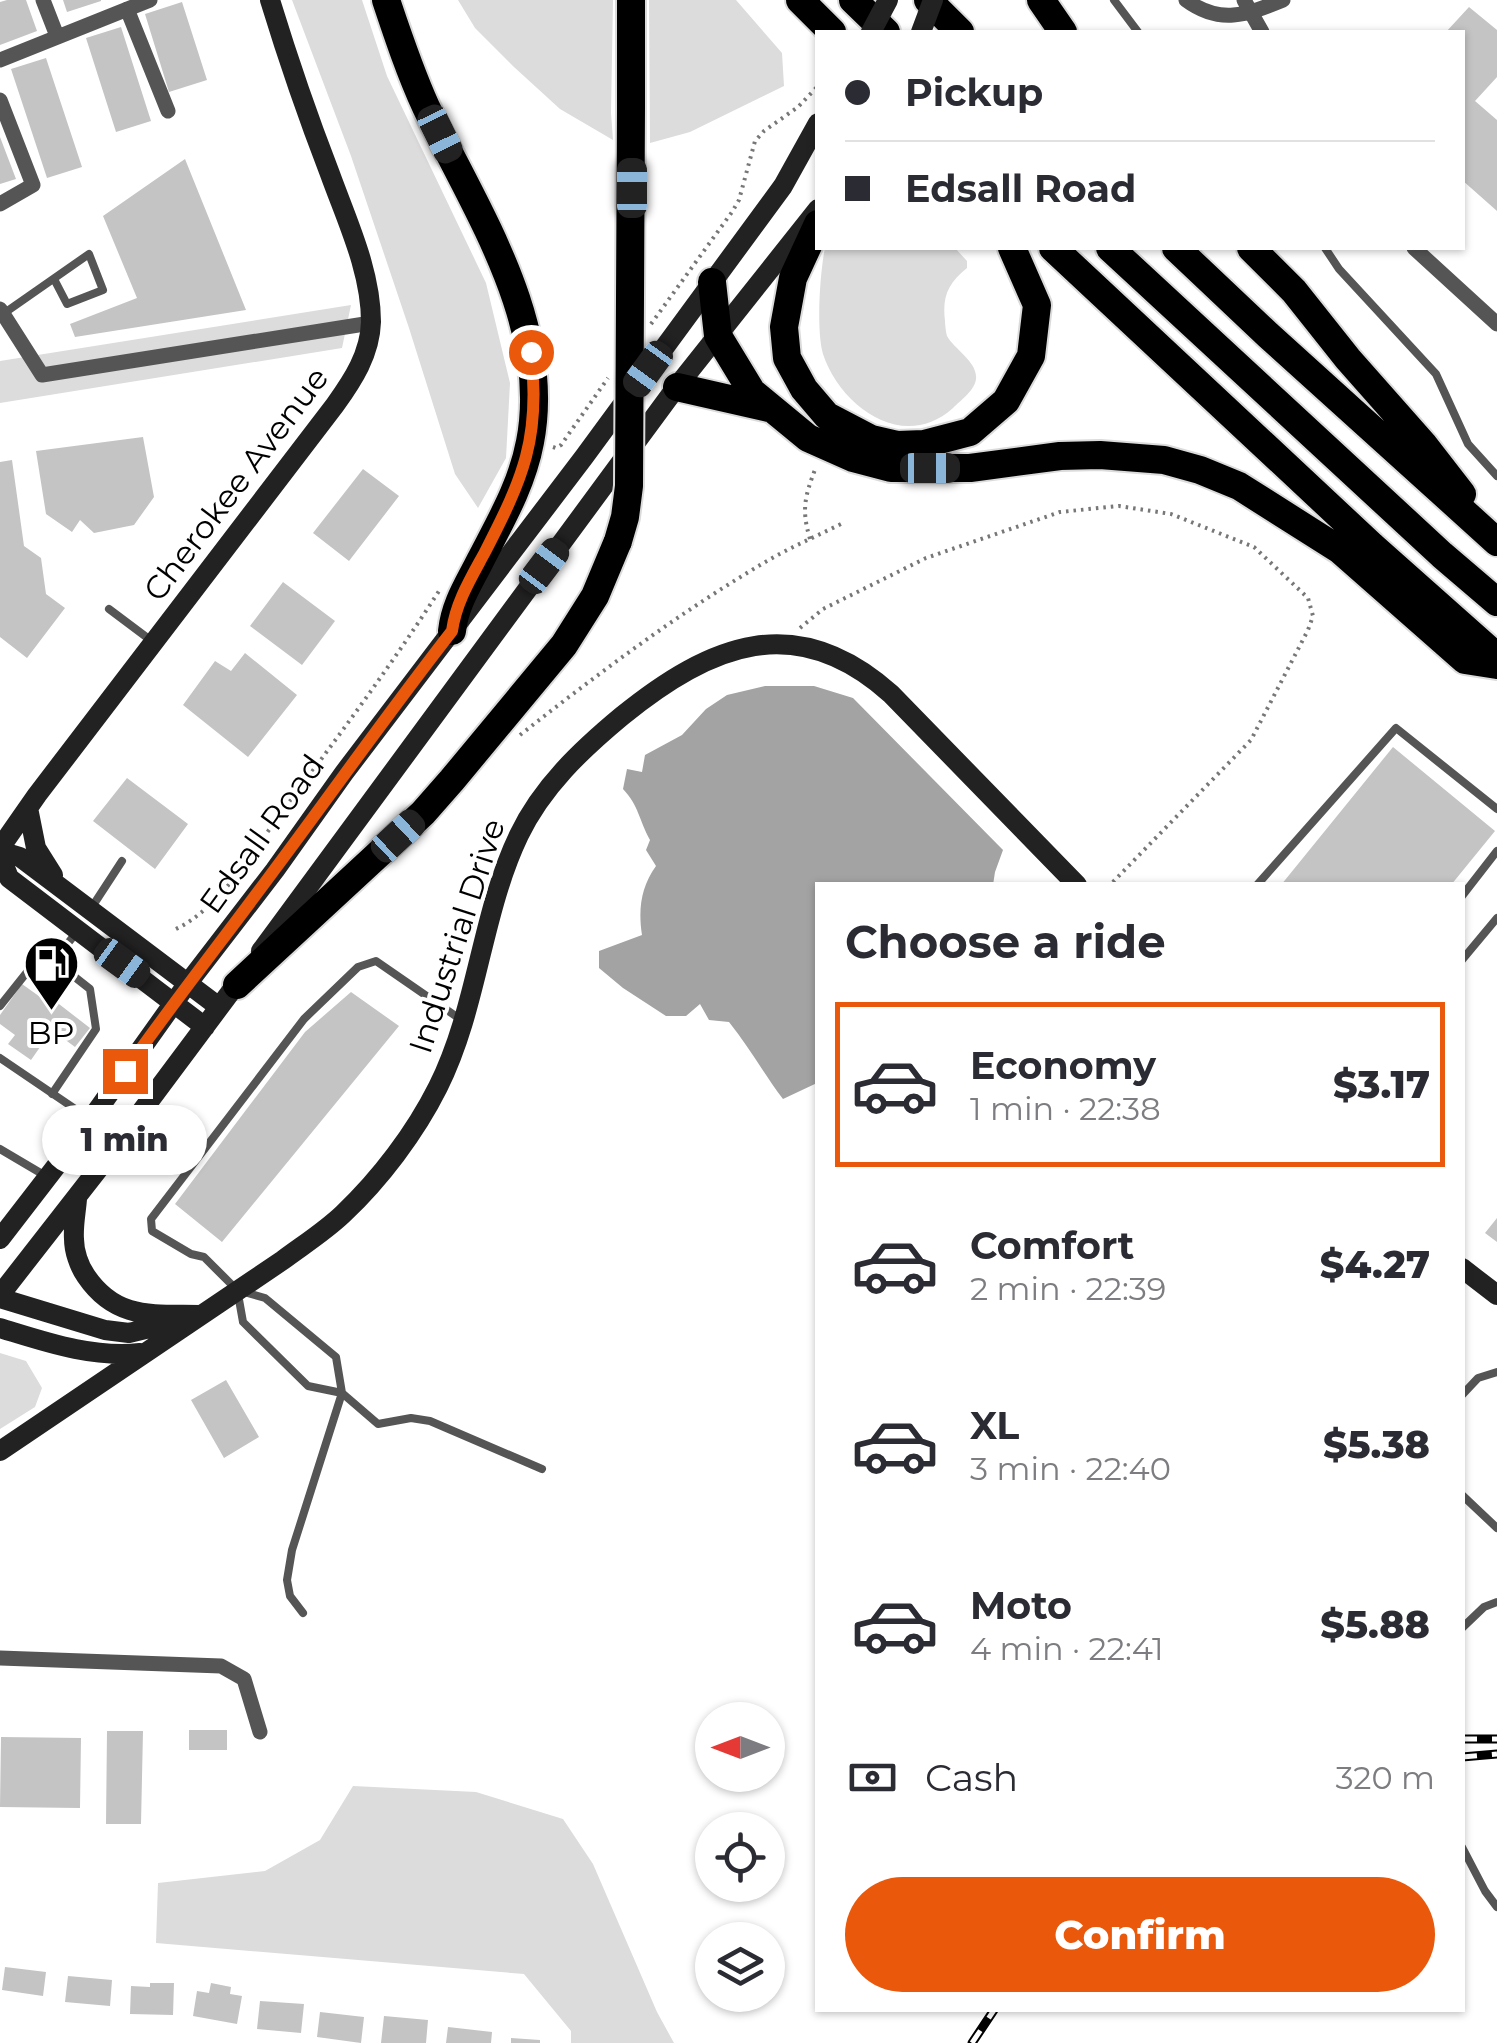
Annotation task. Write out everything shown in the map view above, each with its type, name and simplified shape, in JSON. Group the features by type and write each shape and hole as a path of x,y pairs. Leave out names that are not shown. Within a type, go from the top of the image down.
{"highway":[{"path":"386,0 425,104 506,273 522,317 534,380 534,411 523,472 455,610 452,631"},
{"path":"228,996 423,814 564,645 595,596 618,540 629,486 631,0"},
{"path":"800,0 830,30"},
{"path":"853,0 884,30"},
{"path":"931,0 958,30"},
{"path":"1041,0 1062,30"},
{"path":"1053,0 1071,30"},
{"path":"815,230 792,278 784,328 787,358 804,388 827,416 870,439 897,445 924,444 970,432 1006,400 1031,356 1037,305 1013,250"},
{"path":"1055,250 1372,546 1497,656"},
{"path":"1112,250 1497,602"},
{"path":"1178,250 1497,540"},
{"path":"1253,250 1294,291 1424,444 1497,540"},
{"path":"712,282 718,336 752,392 808,438 853,458 891,468 970,468 1100,455 1164,460 1200,470 1239,486 1340,550 1466,660 1497,665"},
{"path":"676,387 771,408"}],"street":[{"path":"42,0 57,36"},
{"path":"0,60 150,0"},
{"name":"Cherokee Avenue","path":"0,851 28,808 355,376 366,350 371,323 365,276 270,0"},
{"path":"872,30 888,0"},
{"path":"922,30 931,0"},
{"path":"1186,0 1215,15 1282,0"},
{"path":"1248,6 1261,30"},
{"path":"127,9 168,111"},
{"path":"0,100 34,185 0,204"},
{"name":"Edsall Road","path":"0,1240 188,982 712,282 782,186 815,128"},
{"name":"Edsall Road","path":"0,1296 228,996 676,387 815,213"},
{"path":"1416,250 1497,324"},
{"path":"3,318 42,375 371,323"},
{"name":"Industrial Drive","path":"0,1451 323,1231 360,1196 401,1145 450,1061 516,840 540,798 572,761 678,674 708,659 759,645 794,645 822,651 858,668 892,694 1075,882"},
{"path":"28,808 36,848 67,892"},
{"path":"0,851 20,857 188,982 228,996"},
{"path":"0,851 9,878 205,1026"},
{"path":"77,1197 74,1241 81,1268 96,1291 114,1305 142,1313 200,1315"},
{"path":"1465,1270 1497,1295"},
{"name":"Industrial Drive","path":"0,1296 105,1330 129,1333 200,1315"},
{"path":"0,1328 89,1353 116,1356 146,1352"},
{"path":"0,1658 221,1666 244,1679 260,1732"}],"lane":[{"path":"1114,0 1136,30"},
{"path":"1326,250 1339,269 1436,374 1468,444 1497,476"},
{"path":"3,318 54,279 89,254 104,290 67,304 54,279"},
{"path":"109,609 153,642"},
{"path":"1260,882 1396,728 1497,810"},
{"path":"1465,892 1497,851"},
{"path":"90,910 122,861"},
{"path":"1465,956 1497,918"},
{"path":"54,961 78,930"},
{"path":"0,1006 43,952 90,989 96,1029 52,1094"},
{"path":"303,1612 290,1596 287,1580 292,1550 342,1393 336,1357 266,1298 237,1290 204,1257 152,1232 151,1220 304,1020 358,967 376,961 464,1021"},
{"path":"0,1058 90,1120"},
{"path":"0,1163 3,1151 48,1177"},
{"path":"237,1290 243,1322 308,1386 342,1393 378,1424 411,1418 430,1421 542,1468"},
{"path":"1465,1391 1478,1378 1497,1372"},
{"path":"1465,1498 1497,1528"},
{"path":"1488,1519 1497,1508"},
{"path":"1465,1625 1484,1607 1497,1602"},
{"path":"1465,1853 1484,1891 1497,1907"}],"path":[{"path":"798,106 815,89"},
{"path":"810,540 803,511 824,444"},
{"path":"822,609 926,558 1060,512 1120,506 1171,514 1254,547 1308,598 1313,616 1251,740 1113,882"},
{"path":"509,744 700,602 842,523"}],"shaded area":[{"path":"292,0 362,0 387,76 486,283 510,383 506,458 478,508 455,474 351,156"},
{"path":"458,0 613,0 613,140 560,109 475,28"},
{"path":"649,0 736,0 782,53 784,86 690,132 650,143"},
{"path":"825,250 957,250 967,261 967,268 948,291 945,324 950,341 976,373 970,391 934,421 914,426 894,424 858,406 843,391 823,354 819,301"},
{"path":"351,305 342,348 0,403 0,361"},
{"path":"765,686 814,686 853,698 1003,850 993,882 815,882 815,1084 783,1099 729,1022 709,1020 700,1004 686,1016 666,1016 599,968 599,951 642,935 642,899 656,866 646,850 650,840 636,807 623,789 627,769 642,772 645,755 682,735 706,709 727,695"},
{"path":"0,1353 26,1361 42,1388 35,1407 0,1429"},
{"path":"353,1786 476,1792 563,1819 593,1864 674,2043 571,2043 571,2031 524,1974 156,1943 158,1883 265,1871 320,1840"}],"building":[{"path":"26,0 37,31 0,45 0,2"},
{"path":"63,0 101,0 101,1 67,12"},
{"path":"182,2 207,80 169,92 145,14"},
{"path":"1469,7 1497,30 1497,77 1475,101 1497,120 1497,211 1465,183 1465,30 1448,30"},
{"path":"121,27 151,121 116,132 86,38"},
{"path":"46,58 82,167 47,178 11,69"},
{"path":"0,137 16,179 0,184"},
{"path":"185,159 246,310 75,337 70,324 137,298 103,216"},
{"path":"143,437 154,497 134,525 94,533 80,520 72,532 46,514 36,451"},
{"path":"12,460 24,546 41,558 46,594 65,608 27,658 0,637 0,462"},
{"path":"363,469 399,496 349,561 313,533"},
{"path":"283,582 335,621 302,665 250,626"},
{"path":"245,653 297,695 248,757 183,705 215,661 231,671"},
{"path":"1393,747 1495,831 1453,882 1283,882"},
{"path":"127,778 188,824 155,869 93,821"},
{"name":"BP","path":"22,984 43,999 46,994 90,1028 75,1047 52,1030 31,1060 8,1044 15,1035 0,1024 0,1015"},
{"path":"351,992 399,1026 222,1242 175,1204 305,1032"},
{"path":"1497,1218 1497,1242 1485,1233"},
{"path":"226,1380 259,1437 224,1458 191,1400"},
{"path":"189,1730 227,1730 227,1750 189,1750"},
{"path":"107,1731 143,1731 141,1824 106,1824"},
{"path":"1,1737 81,1738 80,1808 0,1807"},
{"path":"5,1967 46,1972 43,1996 2,1990"},
{"path":"68,1976 112,1980 110,2006 65,2002"},
{"path":"150,1983 174,1983 173,2015 130,2014 131,1986 150,1987"},
{"path":"211,1983 231,1987 230,1994 242,1996 237,2024 193,2016 197,1991 209,1993"},
{"path":"260,2001 304,2004 301,2033 257,2029"},
{"path":"320,2012 364,2017 361,2043 317,2037"},
{"path":"384,2016 428,2020 426,2043 381,2043"},
{"path":"448,2027 492,2032 491,2043 446,2043"},
{"path":"511,2038 540,2040 540,2043 511,2043"}],"railway":[{"path":"1465,1739 1497,1739"},
{"path":"1465,1757 1497,1754"},
{"path":"972,2043 993,2012"}],"place":[{"name":"BP","path":"51,1013"}],"route":[{"path":"125,1071 452,631 455,610 523,472 534,411 531,352"}]}
